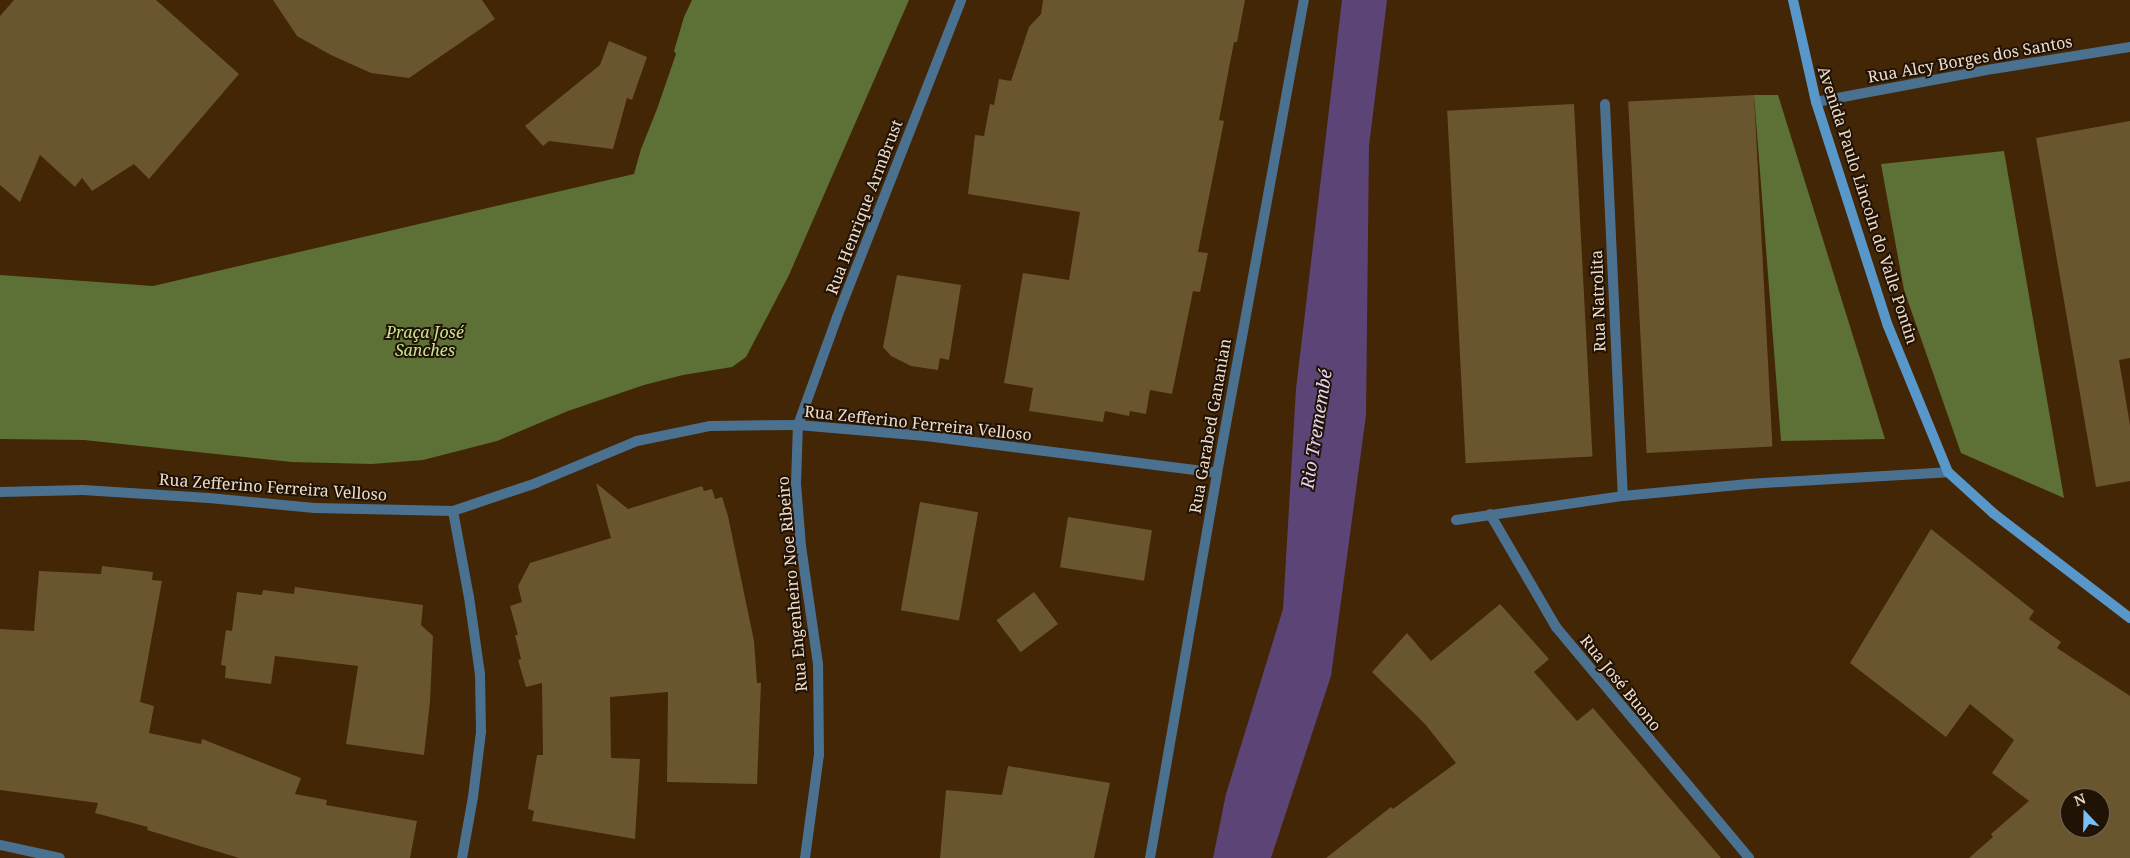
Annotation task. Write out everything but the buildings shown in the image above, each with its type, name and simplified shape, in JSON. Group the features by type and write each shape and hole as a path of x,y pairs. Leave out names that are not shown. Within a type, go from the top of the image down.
{"main road":[{"name":"Avenida Paulo Lincoln do Valle Pontin","path":"1793,0 1816,102 1888,326 1948,472 1993,513 2130,618"}],"street":[{"name":"Rua Henrique ArmBrust","path":"798,425 840,308 961,0"},
{"name":"Rua Garabed Gananian","path":"1150,858 1217,472 1304,0"},
{"name":"Rua Alcy Borges dos Santos","path":"1816,102 1992,69 2130,47"},
{"name":"Rua Natrolita","path":"1605,104 1623,496"},
{"name":"Rua Zefferino Ferreira Velloso","path":"0,492 83,490 209,498 315,508 453,511 536,484 637,441 710,426 798,425 926,436 1217,472"},
{"name":"Rua Engenheiro Noe Ribeiro","path":"798,425 796,484 802,546 818,664 819,755 806,858"},
{"path":"1456,520 1623,496 1748,484 1948,472"},
{"path":"453,511 469,597 480,674 481,732 473,797 462,858"},
{"name":"Rua José Buono","path":"1490,514 1556,627 1749,858"},
{"path":"0,845 60,858"}],"green space":[{"name":"Praça José Sanches","path":"692,0 909,0 789,275 746,357 732,367 683,375 644,385 568,411 497,441 423,460 372,464 292,462 84,440 0,439 0,275 153,286 634,174 641,149 676,54 674,51 684,17"},
{"path":"1754,95 1778,95 1885,439 1781,441"},
{"path":"2004,151 2064,498 1961,453 1904,290 1881,164"}],"water":[{"name":"Rio Tremembé","path":"1342,0 1387,0 1369,146 1366,415 1331,676 1271,858 1213,858 1226,794 1283,609 1296,389"}]}
